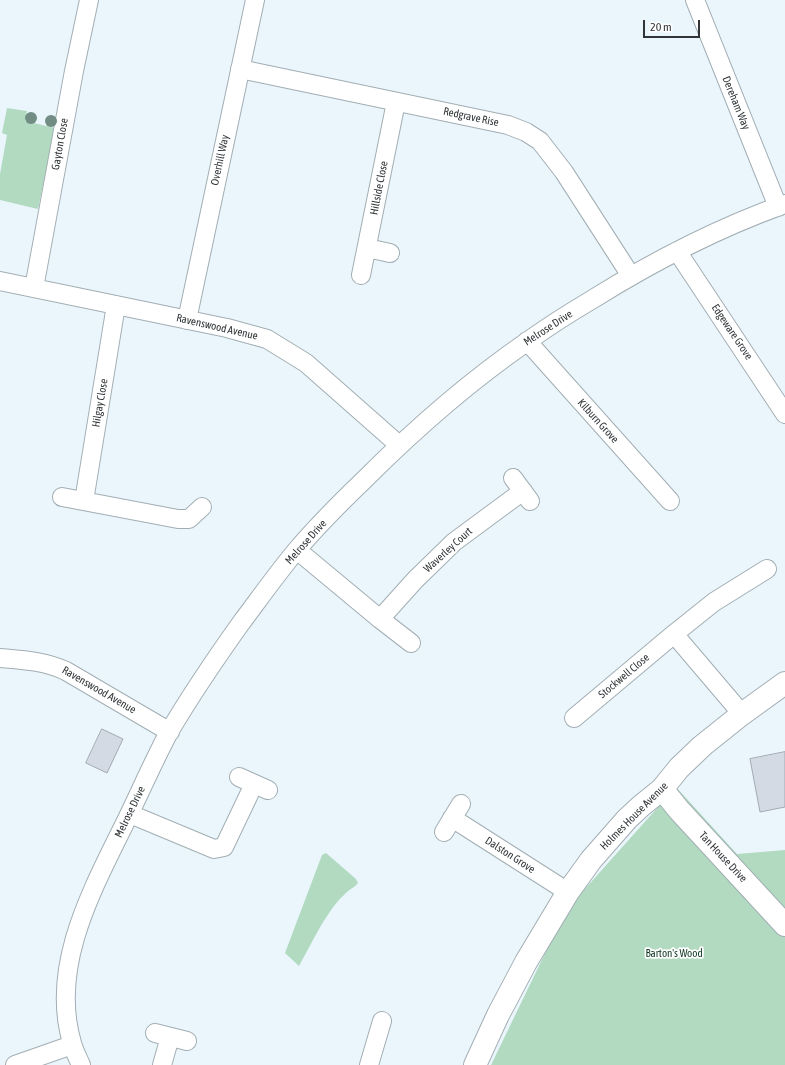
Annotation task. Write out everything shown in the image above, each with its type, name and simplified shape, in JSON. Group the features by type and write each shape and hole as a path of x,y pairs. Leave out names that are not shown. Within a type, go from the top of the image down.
{"main road":[{"name":"Holmes House Avenue","path":"475,1065 498,1015 526,962 568,892 592,860 622,825 641,806 662,789 679,768 702,746 742,714 785,683"},
{"name":"Tan House Drive","path":"662,789 679,810 785,924"}],"street":[{"name":"Gayton Close","path":"34,288 88,0"},
{"name":"Overhill Way","path":"187,320 255,0"},
{"name":"Dereham Way","path":"695,0 781,206"},
{"name":"Redgrave Rise","path":"240,69 508,125 526,132 540,141 564,172 631,276"},
{"name":"Hillside Close","path":"361,275 396,102"},
{"name":"Melrose Drive","path":"81,1065 72,1045 66,1017 65,988 69,960 76,933 97,881 170,732 231,637 297,550 347,496 399,445 445,405 527,341 631,276 678,251 727,227 781,206"},
{"path":"366,248 390,253"},
{"name":"Edgeware Grove","path":"678,251 785,414"},
{"name":"Ravenswood Avenue","path":"0,281 227,328 267,339 306,363 399,445"},
{"name":"Hilgay Close","path":"84,500 116,306"},
{"name":"Kilburn Grove","path":"527,341 670,502"},
{"name":"Waverley Court","path":"380,619 415,580 454,542 522,490"},
{"path":"62,497 178,519 189,519 202,507"},
{"path":"297,550 411,643"},
{"name":"Stockwell Close","path":"574,718 714,602 767,569"},
{"path":"674,634 742,714"},
{"name":"Ravenswood Avenue","path":"0,658 42,662 54,665 170,732"},
{"path":"130,814 214,849 224,847 254,783"},
{"name":"Dalston Grove","path":"452,818 568,892"},
{"path":"369,1065 382,1021"},
{"path":"162,1065 171,1037"},
{"path":"15,1065 72,1045"}],"green space":[{"path":"7,108 27,111 25,121 55,128 38,209 0,200 0,174 7,135 2,133"},
{"name":"Barton's Wood","path":"676,787 737,854 785,850 785,1065 491,1065 566,910"},
{"path":"326,853 356,879 358,883 331,909 299,966 285,953 322,855"}],"building":[{"path":"102,729 123,739 107,773 86,763"},
{"path":"785,752 785,807 760,812 750,759"}]}
